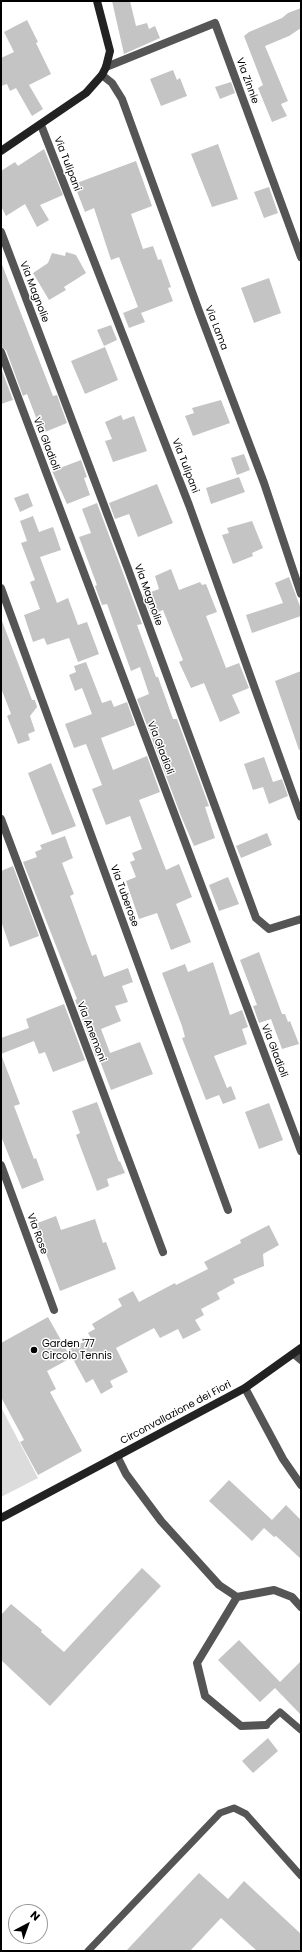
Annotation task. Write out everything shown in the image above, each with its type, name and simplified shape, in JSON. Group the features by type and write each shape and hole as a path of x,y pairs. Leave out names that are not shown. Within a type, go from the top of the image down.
{"street":[{"path":"1,151 86,93 104,71 110,51 97,1"},
{"name":"Via Zinnie","path":"104,71 215,23 301,257"},
{"name":"Via Lama","path":"104,71 122,99 199,311 264,482 301,594"},
{"name":"Via Tulipani","path":"41,125 190,506 301,817"},
{"name":"Via Magnolie","path":"1,232 128,569 256,918 269,929 301,919"},
{"name":"Via Gladioli","path":"1,352 301,1151"},
{"name":"Via Tuberose","path":"1,588 228,1210"},
{"name":"Via Anemoni","path":"1,819 163,1252"},
{"name":"Via Rose","path":"1,1165 54,1310"},
{"name":"Circonvallazione dei Fiori","path":"1,1518 245,1388 301,1348"},
{"path":"294,1354 301,1360"},
{"name":"Circonvallazione dei Fiori","path":"245,1388 283,1460 301,1485"},
{"name":"Circonvallazione dei Fiori","path":"117,1456 126,1474 160,1521 219,1585 237,1597"},
{"path":"266,1725 241,1726 205,1696 197,1663 237,1597 274,1590 292,1597 301,1607"}],"lane":[{"path":"266,1725 280,1712 301,1730"},
{"path":"88,1951 220,1813 234,1808 246,1814 301,1876"}],"shaded area":[{"path":"1,1407 38,1478 1,1497"}],"building":[{"path":"112,1 130,1 136,26 147,23 149,29 155,26 160,38 124,54"},
{"path":"301,8 301,28 289,36 265,46 288,101 281,104 287,116 272,122 258,88 263,85 244,36 249,32"},
{"path":"27,20 51,74 29,85 43,109 32,116 16,88 10,91 7,84 1,86 1,58 14,52 4,32"},
{"path":"173,70 177,80 180,78 187,96 161,106 150,79"},
{"path":"231,82 235,93 220,99 215,87"},
{"path":"218,144 238,199 212,207 191,154"},
{"path":"44,149 63,195 40,205 49,220 37,227 25,204 6,216 1,206 1,171 15,162 18,166"},
{"path":"136,161 152,206 131,214 143,249 153,246 158,260 161,259 171,287 168,288 173,301 141,313 145,322 129,328 123,313 138,307 119,257 111,260 94,208 85,212 74,184"},
{"path":"269,187 278,213 264,218 254,192"},
{"path":"66,252 76,255 86,273 64,287 66,290 49,300 33,273 48,263 52,253 65,256"},
{"path":"1,262 53,396 57,395 67,423 40,434 35,421 37,420 27,394 23,396 6,350 1,347"},
{"path":"269,278 281,313 254,323 241,288"},
{"path":"111,325 117,340 104,346 97,330"},
{"path":"105,347 118,380 85,394 71,361"},
{"path":"1,368 13,400 1,404"},
{"path":"221,400 230,423 193,436 185,416 194,413 192,408"},
{"path":"121,415 123,420 134,416 147,451 113,462 105,441 112,439 105,422"},
{"path":"244,454 250,470 237,475 231,458"},
{"path":"81,460 87,477 84,478 90,495 67,504 52,471"},
{"path":"239,477 245,492 211,504 206,488"},
{"path":"157,484 173,523 138,537 129,514 115,519 109,503"},
{"path":"28,493 33,506 20,512 14,498"},
{"path":"97,503 142,624 137,625 156,677 158,677 173,719 177,719 209,806 205,807 215,838 194,846 181,816 137,699 149,694 140,667 131,671 107,604 102,605 95,586 97,585 79,537 91,533 82,509"},
{"path":"33,516 39,532 53,527 61,550 40,557 57,603 68,598 78,625 87,622 99,654 78,662 69,638 47,645 44,638 33,642 24,615 40,609 30,582 35,580 21,543 27,541 20,521"},
{"path":"252,521 263,548 252,553 253,556 233,564 222,535 229,533 227,528"},
{"path":"171,569 179,590 200,582 202,585 206,584 217,612 206,616 226,668 239,663 249,688 232,695 240,713 220,722 204,683 191,688 179,662 183,660 163,610 151,615 143,595 159,589 155,576"},
{"path":"289,577 301,609 301,616 252,633 246,615 283,603 275,583"},
{"path":"2,621 32,700 35,700 37,707 30,716 35,731 28,734 30,740 18,744 7,716 11,714 1,688"},
{"path":"86,662 102,703 111,700 114,707 127,702 135,725 101,738 113,770 147,756 160,792 139,800 166,870 179,864 192,897 176,904 191,942 171,950 157,913 139,919 126,881 136,877 130,862 135,860 132,853 142,849 130,816 106,825 92,789 102,785 86,744 74,748 65,724 92,714 82,688 75,691 69,675 76,672 74,666"},
{"path":"301,671 301,749 299,750 275,681"},
{"path":"264,757 273,782 282,779 288,796 269,804 263,787 253,790 244,764"},
{"path":"51,763 76,826 52,835 28,773"},
{"path":"267,833 272,845 241,858 236,846"},
{"path":"65,836 73,858 62,863 74,894 70,896 92,956 96,954 104,977 128,968 133,982 122,986 128,1002 115,1006 121,1021 101,1029 110,1053 140,1042 153,1074 111,1090 98,1056 96,1057 75,1000 77,999 23,862 37,857 35,852 42,849 40,845"},
{"path":"13,866 39,936 10,947 1,921 1,871"},
{"path":"228,877 239,904 219,911 209,885"},
{"path":"259,952 282,1014 285,1014 288,1022 290,1021 299,1044 282,1049 271,1019 259,1023 253,1006 257,1005 240,960"},
{"path":"213,962 230,1015 242,1010 248,1027 242,1029 247,1044 214,1056 227,1088 231,1086 236,1099 223,1104 219,1095 206,1100 182,1038 185,1037 182,1026 162,973 185,964 188,972"},
{"path":"64,1004 85,1060 53,1072 45,1052 39,1054 34,1041 1,1054 1,1038 29,1028 26,1019"},
{"path":"2,1057 20,1104 14,1106 34,1159 36,1158 44,1180 22,1189 1,1136"},
{"path":"97,1102 119,1162 120,1161 125,1173 107,1179 109,1186 97,1191 76,1135 80,1133 72,1111"},
{"path":"269,1103 283,1140 259,1149 245,1112"},
{"path":"56,1216 61,1230 95,1219 103,1243 106,1242 116,1269 60,1291 35,1224"},
{"path":"269,1225 279,1245 263,1254 264,1266 233,1279 235,1283 217,1293 220,1299 201,1309 204,1315 195,1320 201,1330 183,1339 178,1329 160,1338 154,1328 116,1348 128,1372 110,1381 113,1387 101,1394 93,1379 86,1383 68,1350 91,1338 88,1333 95,1329 92,1324 122,1306 118,1299 133,1291 139,1302 175,1283 176,1285 208,1269 204,1262 241,1243 240,1240"},
{"path":"48,1317 71,1358 47,1371 56,1389 50,1392 82,1451 38,1475 20,1442 24,1440 1,1397 1,1343"},
{"path":"229,1480 272,1520 286,1505 301,1520 301,1559 276,1536 274,1537 264,1528 252,1541 209,1501"},
{"path":"142,1568 161,1586 50,1706 1,1660 1,1615 11,1604 42,1630 41,1632 64,1652"},
{"path":"239,1640 280,1682 301,1661 301,1715 275,1688 260,1702 218,1660"},
{"path":"268,1738 278,1751 253,1773 242,1761"},
{"path":"199,1873 228,1899 244,1881 301,1934 301,1951 257,1951 221,1918 190,1951 126,1951"}],"place":[{"name":"Garden '77 Circolo Tennis","path":"34,1350"}]}
